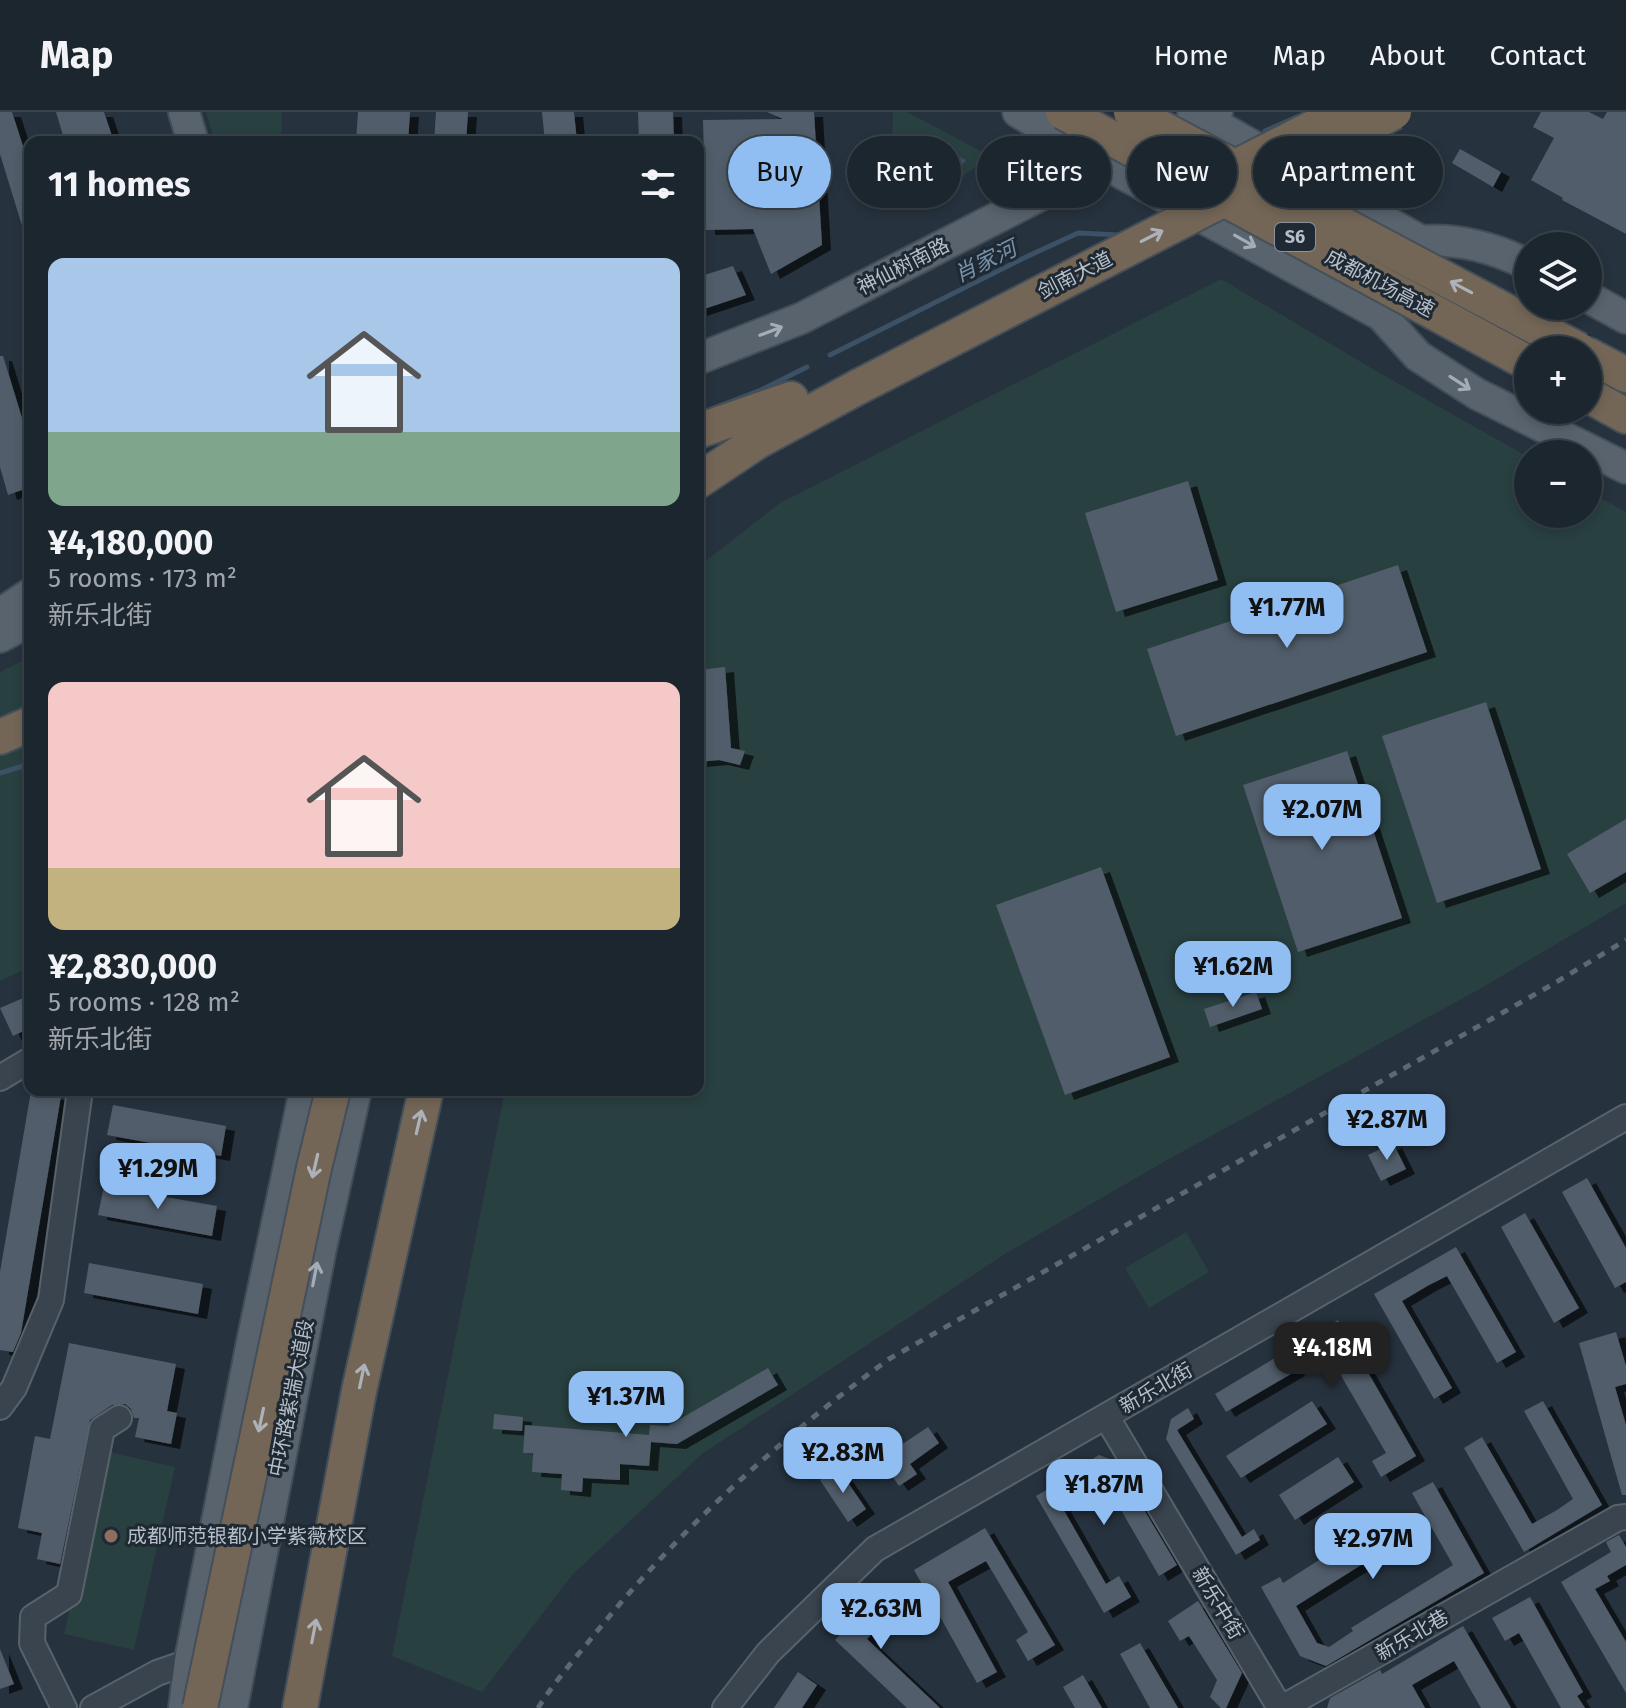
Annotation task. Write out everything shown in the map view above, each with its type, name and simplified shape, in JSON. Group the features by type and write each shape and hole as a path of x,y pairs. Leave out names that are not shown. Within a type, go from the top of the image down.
{"highway":[{"name":"成都机场高速","path":"1063,112 1514,355"},
{"name":"成都机场高速","path":"1131,112 1553,336"},
{"name":"剑南大道","path":"791,399 1344,112"},
{"name":"剑南大道","path":"758,441 1394,112"},
{"path":"1602,362 1626,375"},
{"path":"704,429 791,399"},
{"path":"704,450 791,399"},
{"path":"1602,403 1626,416"},
{"path":"704,462 758,441"},
{"path":"704,477 758,441"},
{"path":"0,737 24,727"},
{"path":"200,1708 332,1096"},
{"path":"300,1708 359,1391 425,1096"}],"main road":[{"path":"184,112 191,136"},
{"path":"1018,112 1058,136"},
{"path":"1199,114 1421,241"},
{"name":"神仙树南路","path":"1111,159 1199,114"},
{"path":"1111,167 1381,315 1418,356 1477,394 1626,468"},
{"name":"神仙树南路","path":"704,357 802,318 1016,208"},
{"path":"1381,315 1389,265 1421,241 1442,239 1514,259"},
{"path":"1602,305 1626,318"},
{"path":"0,614 24,598"},
{"path":"0,637 24,624"},
{"path":"184,1708 190,1660 252,1342 304,1096"},
{"name":"中环路紫瑞大道段","path":"232,1708 321,1248 355,1096"}],"street":[{"path":"0,1078 24,1064"},
{"path":"0,1407 14,1388 51,1300 79,1096"},
{"name":"新乐北街","path":"725,1708 768,1653 875,1549 1626,1117"},
{"name":"新乐中街","path":"1106,1416 1281,1708"},
{"path":"64,1708 32,1643 33,1617 69,1594 102,1429 119,1418"},
{"name":"新乐北巷","path":"1281,1708 1618,1518 1626,1517"},
{"path":"93,1708 157,1673 190,1660 242,1649"}],"green space":[{"path":"206,112 282,112 281,136 213,136"},
{"path":"893,112 907,112 952,136 892,136"},
{"path":"961,141 977,149 977,166 961,178"},
{"path":"1221,279 1514,449 1514,528 1602,528 1602,499 1626,512 1626,903 1478,990 1169,1159 1008,1252 702,1454 573,1574 482,1692 392,1656 504,1096 704,1096 704,562 780,503"},
{"path":"24,660 24,970 0,981 0,672"},
{"path":"1186,1232 1209,1272 1149,1308 1125,1268"},
{"path":"105,1451 175,1467 134,1650 64,1634"}],"building":[{"path":"0,112 12,112 24,149 24,232 0,154"},
{"path":"56,112 104,112 112,136 63,136"},
{"path":"358,112 410,112 408,136 356,136"},
{"path":"436,112 468,112 466,136 434,136"},
{"path":"542,112 574,112 576,136 544,136"},
{"path":"638,112 673,112 674,136 639,136"},
{"path":"767,112 814,112 815,136 728,136 728,208 820,208 822,245 771,274 753,229 706,230 703,120 783,119"},
{"path":"1541,112 1589,112 1603,119 1607,112 1626,112 1626,234 1531,180 1554,138 1533,127"},
{"path":"1460,149 1501,172 1493,187 1452,163"},
{"path":"733,266 746,295 704,309 704,275"},
{"path":"0,356 3,356 24,424 24,489 8,495 0,467"},
{"path":"1188,481 1218,580 1116,612 1085,513"},
{"path":"1398,565 1427,652 1176,736 1147,649"},
{"path":"725,667 731,748 745,751 740,765 719,760 704,761 704,669"},
{"path":"1486,702 1541,869 1437,903 1382,736"},
{"path":"1347,751 1402,918 1298,952 1243,785"},
{"path":"1626,819 1626,872 1590,893 1567,854"},
{"path":"1101,867 1170,1057 1065,1095 996,905"},
{"path":"1256,992 1262,1009 1210,1027 1204,1009"},
{"path":"24,998 24,1031 13,1036 0,1008"},
{"path":"30,1096 61,1096 21,1333 13,1352 0,1350 0,1272"},
{"path":"113,1105 226,1126 221,1156 107,1135"},
{"path":"1393,1143 1406,1169 1381,1181 1368,1155"},
{"path":"1587,1178 1626,1248 1626,1282 1615,1288 1562,1192"},
{"path":"104,1186 217,1206 212,1236 98,1215"},
{"path":"1525,1213 1579,1308 1554,1323 1501,1227"},
{"path":"1456,1247 1516,1352 1497,1363 1447,1276 1429,1285 1402,1301 1452,1388 1434,1399 1374,1294"},
{"path":"89,1263 203,1284 198,1314 84,1293"},
{"path":"1338,1320 1416,1456 1381,1477 1372,1461 1386,1453 1325,1348 1293,1366 1296,1371 1226,1412 1215,1394"},
{"path":"1616,1332 1626,1366 1626,1384 1615,1387 1626,1425 1626,1495 1622,1495 1579,1343"},
{"path":"69,1343 176,1364 167,1411 177,1413 171,1444 135,1437 139,1418 134,1418 125,1404 112,1405 90,1420 60,1564 37,1559 42,1533 18,1528 35,1436 50,1439"},
{"path":"768,1368 778,1385 677,1444 651,1442 649,1466 620,1464 620,1480 583,1478 582,1492 561,1490 562,1474 532,1472 533,1453 523,1453 525,1425 649,1435 650,1425 668,1426"},
{"path":"1312,1401 1327,1424 1241,1478 1226,1456"},
{"path":"1543,1401 1602,1505 1524,1552 1464,1448 1482,1437 1532,1524 1557,1510 1573,1499 1524,1411"},
{"path":"1188,1408 1194,1419 1177,1430 1242,1537 1254,1529 1260,1540 1236,1555 1166,1439 1171,1419"},
{"path":"494,1414 523,1417 522,1431 493,1429"},
{"path":"928,1427 939,1443 910,1464 917,1474 899,1486 870,1445 888,1432 898,1447"},
{"path":"1099,1455 1115,1461 1177,1565 1159,1576 1102,1477 1071,1495 1074,1500 1062,1507 1106,1584 1119,1576 1131,1597 1104,1613 1036,1496"},
{"path":"1338,1457 1354,1482 1295,1520 1279,1495"},
{"path":"838,1468 866,1509 848,1522 820,1480"},
{"path":"1433,1482 1484,1573 1326,1666 1300,1656 1261,1587 1280,1577 1283,1583 1385,1518 1399,1541 1296,1606 1317,1643 1329,1647 1353,1631 1351,1628 1453,1565 1412,1493"},
{"path":"985,1528 1055,1645 1028,1661 1016,1640 1028,1632 986,1561 948,1582 997,1672 977,1683 914,1570"},
{"path":"1619,1535 1626,1547 1626,1565 1607,1576 1610,1581 1595,1589 1626,1642 1626,1693 1561,1582 1611,1552 1606,1542"},
{"path":"886,1586 903,1602 867,1639 940,1708 907,1708 835,1640"},
{"path":"1530,1597 1583,1692 1577,1696 1585,1708 1561,1708 1519,1633 1505,1641 1492,1618"},
{"path":"1198,1601 1242,1673 1226,1708 1221,1708 1210,1697 1217,1680 1189,1636 1180,1641 1168,1621"},
{"path":"1463,1626 1511,1708 1481,1708 1454,1661 1412,1685 1425,1708 1327,1708 1330,1698 1380,1670 1382,1674"},
{"path":"1140,1643 1178,1708 1150,1708 1120,1654"},
{"path":"0,1649 14,1684 0,1689"},
{"path":"798,1672 817,1685 802,1708 774,1708"},
{"path":"1083,1675 1102,1708 1075,1708 1063,1687"}],"waterway":[{"name":"肖家河","path":"1265,131 1297,117"},
{"name":"肖家河","path":"830,355 1078,233 1120,235"},
{"name":"肖家河","path":"714,408 761,390 807,367"},
{"name":"肖家河","path":"0,773 24,764"}],"railway":[{"path":"538,1708 623,1600 693,1525 768,1455 889,1359 1626,940"}],"place":[{"name":"成都师范银都小学紫薇校区","path":"111,1536"}]}
